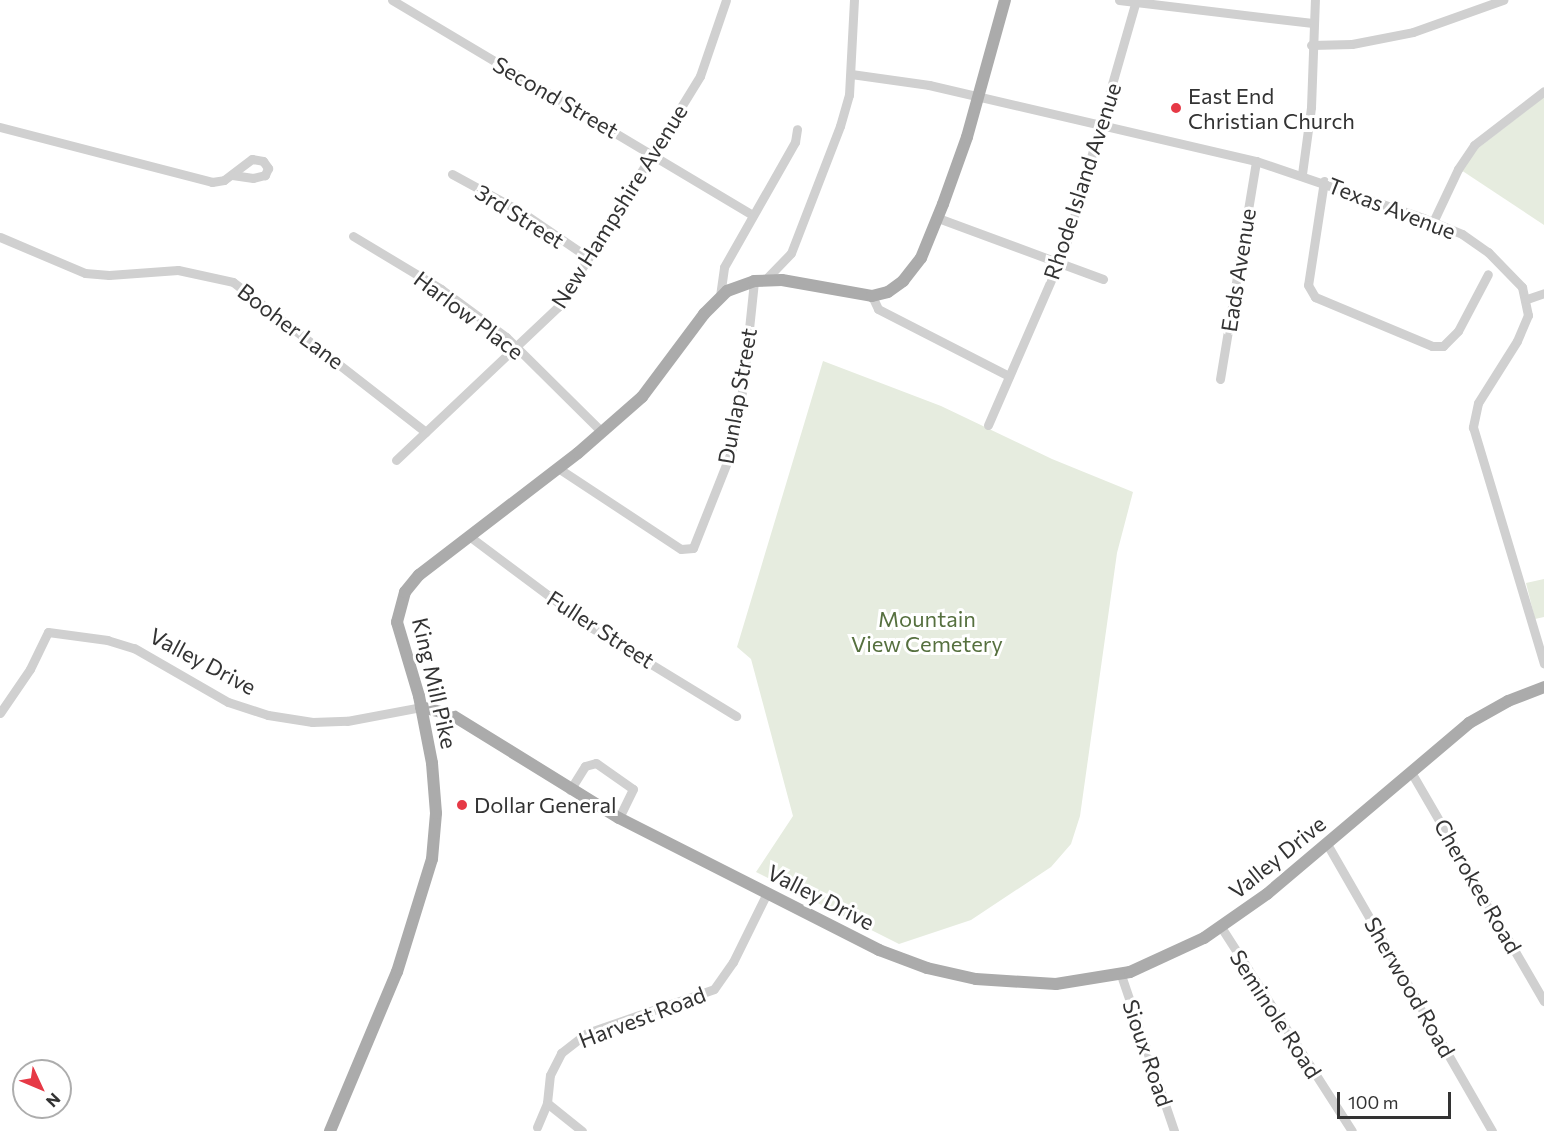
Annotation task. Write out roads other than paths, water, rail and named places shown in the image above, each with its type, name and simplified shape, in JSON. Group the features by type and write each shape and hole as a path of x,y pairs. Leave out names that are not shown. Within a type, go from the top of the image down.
{"main road":[{"path":"760,280 802,282 872,296 895,288 912,270 938,218 979,96 1005,0"},
{"name":"King Mill Pike","path":"330,1131 394,981 428,876 436,813 422,707 399,633 398,609 411,584 602,432 654,384 720,296 760,280"},
{"name":"Valley Drive","path":"422,707 452,715 570,790 619,818 879,950 945,973 1002,982 1056,984 1121,975 1170,957 1221,927 1327,844 1469,723 1508,701 1544,687"}],"street":[{"name":"Second Street","path":"392,0 751,214"},
{"name":"New Hampshire Avenue","path":"396,460 558,307 702,72 726,0"},
{"path":"760,280 786,261 800,234 840,126 851,74 854,0"},
{"path":"1119,0 1313,23"},
{"path":"1302,174 1311,107 1311,45 1315,0"},
{"path":"1311,45 1378,40 1434,26 1503,0"},
{"name":"Rhode Island Avenue","path":"988,425 1059,262 1102,126 1136,1"},
{"name":"Texas Avenue","path":"851,74 979,96 1256,161 1324,181 1462,234 1488,252 1517,280 1527,298"},
{"path":"1433,222 1458,169 1474,145 1544,91"},
{"path":"0,127 204,181 218,182 232,175"},
{"path":"720,296 724,267 751,214 795,142 797,129"},
{"name":"Eads Avenue","path":"1221,379 1256,161"},
{"name":"3rd Street","path":"452,174 520,211 589,258"},
{"path":"1324,181 1308,285 1315,297 1432,346 1443,346 1458,331 1488,274"},
{"path":"938,218 1103,279"},
{"name":"Harlow Place","path":"353,236 441,289 518,347 602,432"},
{"name":"Booher Lane","path":"0,237 85,273 109,275 178,270 233,282 426,432"},
{"name":"Dunlap Street","path":"558,468 681,549 689,550 698,542 733,444 760,280"},
{"path":"1544,292 1527,298 1526,323 1478,403 1473,427 1544,664"},
{"path":"872,296 878,309 1009,376"},
{"name":"Fuller Street","path":"469,536 592,628 736,716"},
{"name":"Valley Drive","path":"0,713 30,669 48,632 107,640 134,648 228,702 268,715 312,722 347,721 422,707"},
{"path":"570,790 588,763 604,768 633,789 619,818"},
{"name":"Cherokee Road","path":"1411,772 1544,1001"},
{"name":"Sherwood Road","path":"1327,844 1492,1131"},
{"name":"Harvest Road","path":"537,1127 547,1103 550,1076 561,1053 574,1040 714,989 733,962 767,893"},
{"name":"Seminole Road","path":"1221,927 1352,1131"},
{"name":"Sioux Road","path":"1121,975 1174,1131"},
{"path":"547,1103 582,1131"}],"place":[{"name":"East End Christian Church","path":"1176,108"},
{"name":"Dollar General","path":"462,805"}],"park label":[{"name":"Mountain View Cemetery","path":"927,630"}]}
